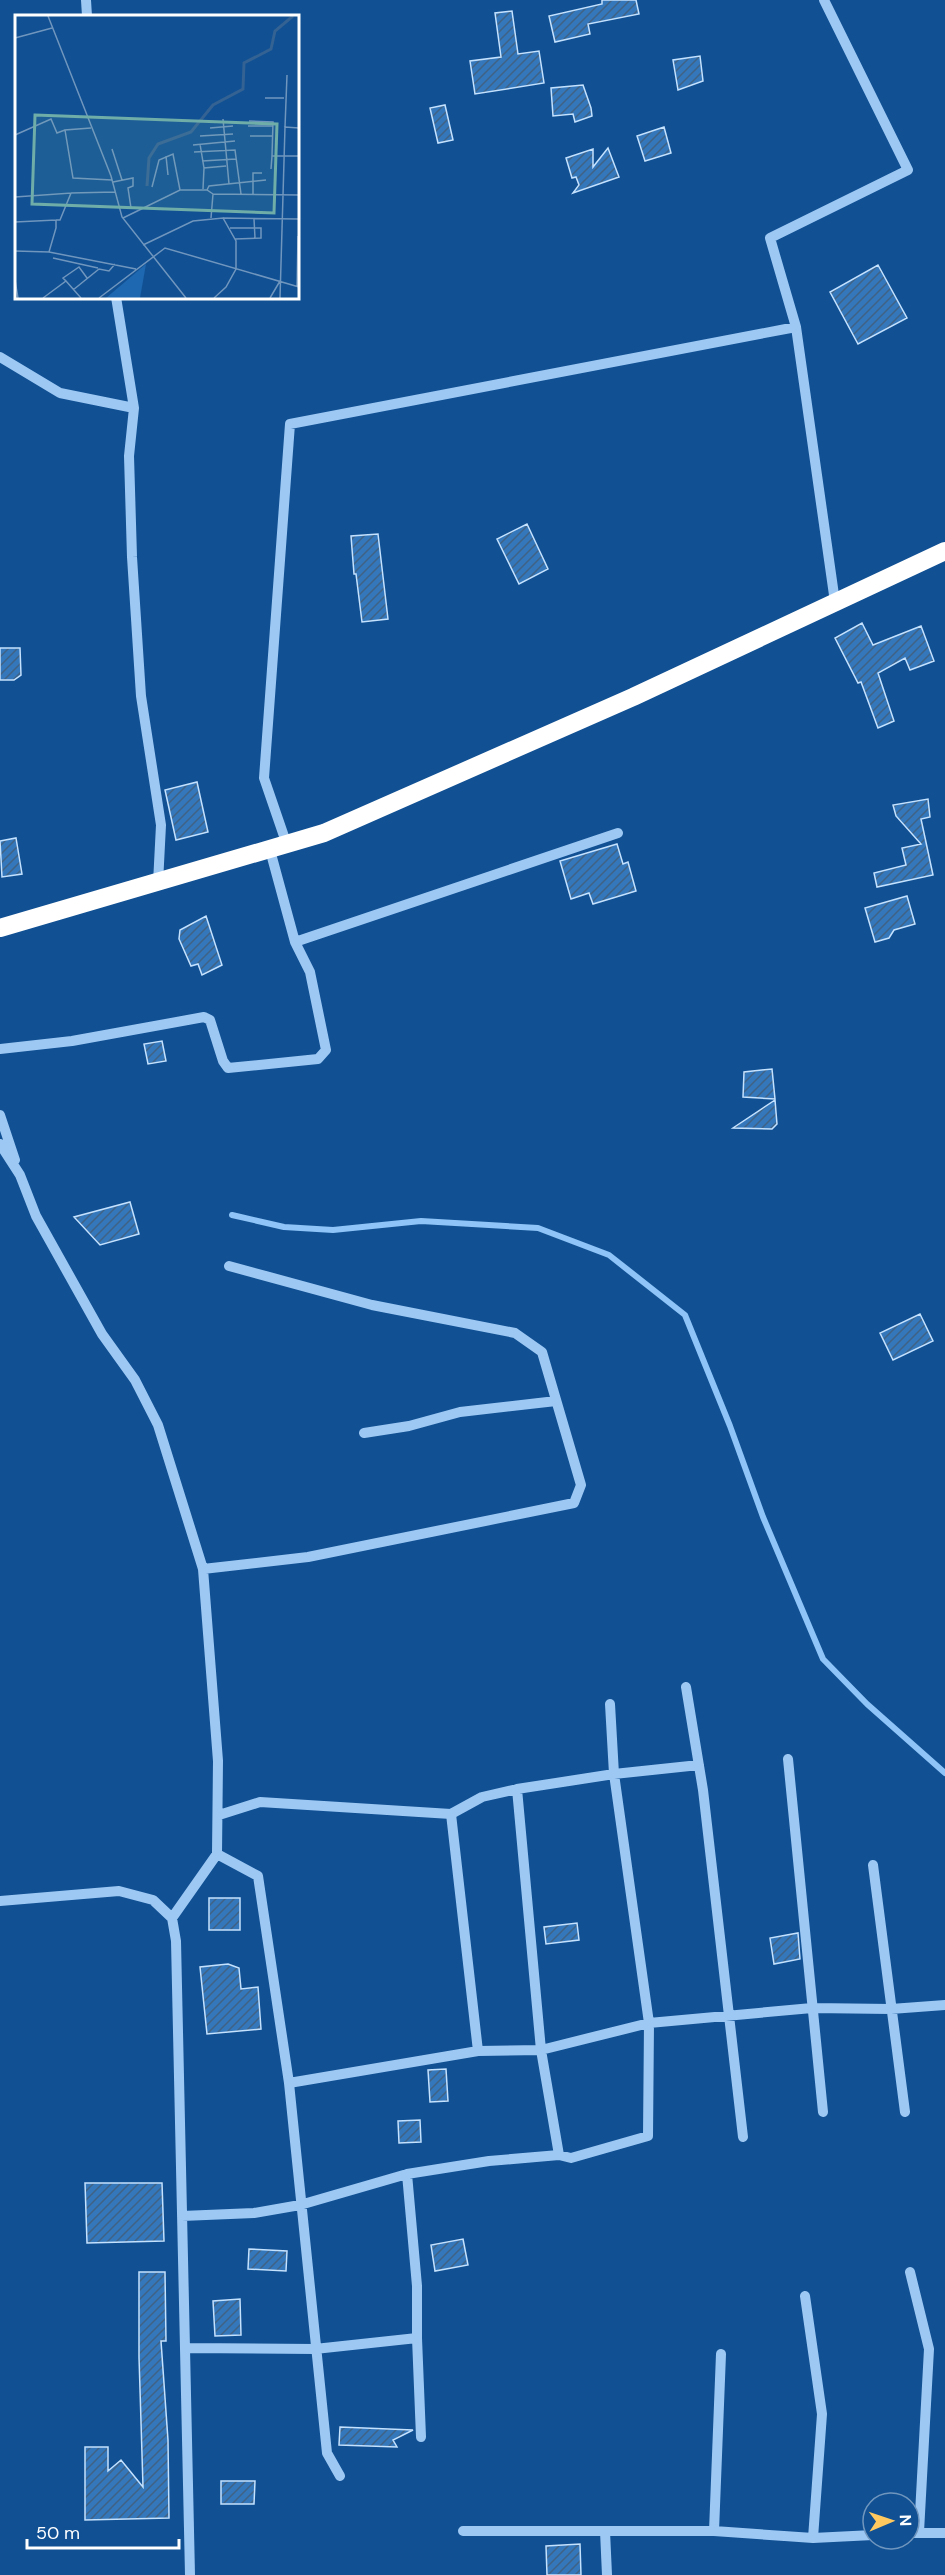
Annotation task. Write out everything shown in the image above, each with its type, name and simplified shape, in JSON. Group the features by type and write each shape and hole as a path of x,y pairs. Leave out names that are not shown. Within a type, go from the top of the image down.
{"highway":[{"path":"0,928 278,847 346,824 633,697 945,551"}],"street":[{"path":"86,0 87,15"},
{"path":"824,0 908,170 770,238 796,327 835,602"},
{"path":"116,298 134,408 129,456 132,557 141,696 161,825 158,883"},
{"path":"0,1049 72,1041 204,1017 210,1020 223,1061 228,1068 318,1059 326,1050 310,972 295,942 264,778 290,424 796,327"},
{"path":"0,357 60,393 134,408"},
{"path":"295,942 618,833"},
{"path":"0,1115 36,1216 102,1334 135,1380 158,1425 203,1569 214,1690 219,1815 217,1854 172,1918"},
{"path":"0,1144 20,1175"},
{"path":"203,1569 308,1557 574,1503 581,1485 542,1352 515,1333 372,1305 228,1266"},
{"path":"364,1433 409,1426 460,1412 556,1401"},
{"path":"686,1687 699,1765 743,2137"},
{"path":"182,2216 254,2213 300,2205 407,2174 489,2161 559,2155 571,2158 648,2136 649,2023 614,1774 610,1704"},
{"path":"788,1760 823,2112"},
{"path":"219,1815 260,1802 451,1814 482,1797 517,1789 614,1774 699,1765"},
{"path":"517,1789 541,2050 559,2155"},
{"path":"451,1814 478,2051"},
{"path":"217,1854 258,1876 290,2083 300,2205 327,2453 340,2476"},
{"path":"873,1866 905,2112"},
{"path":"0,1901 119,1891 153,1900 172,1918 176,1941 190,2575"},
{"path":"290,2083 478,2051 541,2050 649,2023 812,2008 891,2009 945,2005"},
{"path":"407,2174 417,2286 421,2437"},
{"path":"910,2272 929,2349 917,2491"},
{"path":"805,2296 822,2414 813,2538"},
{"path":"185,2348 315,2349 417,2338"},
{"path":"714,2531 721,2354"},
{"path":"463,2531 714,2531 813,2538 861,2536"},
{"path":"605,2531 607,2575"},
{"path":"921,2533 945,2533"}],"building":[{"path":"602,0 636,0 639,14 588,24 590,34 555,42 549,16 602,4"},
{"path":"512,11 518,54 539,51 544,83 475,94 470,61 501,57 495,13"},
{"path":"700,56 703,81 678,90 673,60"},
{"path":"583,85 592,116 575,122 573,114 553,116 551,88"},
{"path":"445,105 453,140 438,143 430,108"},
{"path":"664,127 671,153 645,161 637,136"},
{"path":"608,148 619,177 573,193 579,185 576,177 572,178 566,158 593,149 593,167"},
{"path":"878,265 907,318 858,344 830,292"},
{"path":"527,524 548,569 519,584 497,539"},
{"path":"378,534 388,619 362,622 356,574 354,574 351,536"},
{"path":"862,623 873,645 921,626 934,661 910,670 905,658 878,673 894,721 878,728 861,682 858,683 835,638"},
{"path":"0,648 20,648 21,675 14,680 0,680"},
{"path":"197,782 208,832 176,840 165,790"},
{"path":"928,799 930,817 921,819 933,875 877,887 874,873 906,865 902,848 921,844 896,816 893,805"},
{"path":"16,838 22,874 2,877 0,841"},
{"path":"617,844 623,864 628,862 636,891 593,904 589,893 571,899 560,861"},
{"path":"907,896 915,924 894,930 889,938 875,942 865,908"},
{"path":"206,916 222,965 202,975 198,964 191,966 179,939 180,930"},
{"path":"162,1041 166,1061 148,1064 144,1044"},
{"path":"772,1069 775,1099 743,1097 744,1072"},
{"path":"775,1100 777,1124 772,1129 733,1128"},
{"path":"130,1202 139,1234 100,1245 74,1217"},
{"path":"920,1314 933,1341 893,1360 880,1333"},
{"path":"209,1898 240,1898 240,1930 209,1930"},
{"path":"577,1923 579,1940 546,1944 544,1927"},
{"path":"798,1933 800,1959 774,1964 770,1938"},
{"path":"228,1964 239,1968 241,1989 258,1987 261,2029 207,2034 200,1967"},
{"path":"446,2069 448,2101 430,2102 428,2070"},
{"path":"420,2120 421,2142 399,2143 398,2121"},
{"path":"85,2183 162,2183 164,2241 87,2243"},
{"path":"463,2239 468,2265 435,2271 431,2245"},
{"path":"249,2249 287,2251 286,2271 248,2269"},
{"path":"139,2272 165,2272 166,2341 161,2341 168,2440 169,2518 85,2520 85,2447 108,2447 108,2471 121,2460 143,2487"},
{"path":"240,2299 241,2335 215,2336 213,2301"},
{"path":"340,2427 413,2430 393,2440 397,2447 339,2445"},
{"path":"221,2481 255,2481 254,2504 221,2504"},
{"path":"580,2544 581,2575 547,2575 546,2546"}],"waterway":[{"path":"232,1215 284,1227 333,1230 421,1221 538,1228 609,1255 685,1315 730,1426 763,1517 823,1659 867,1704 945,1773"}]}
